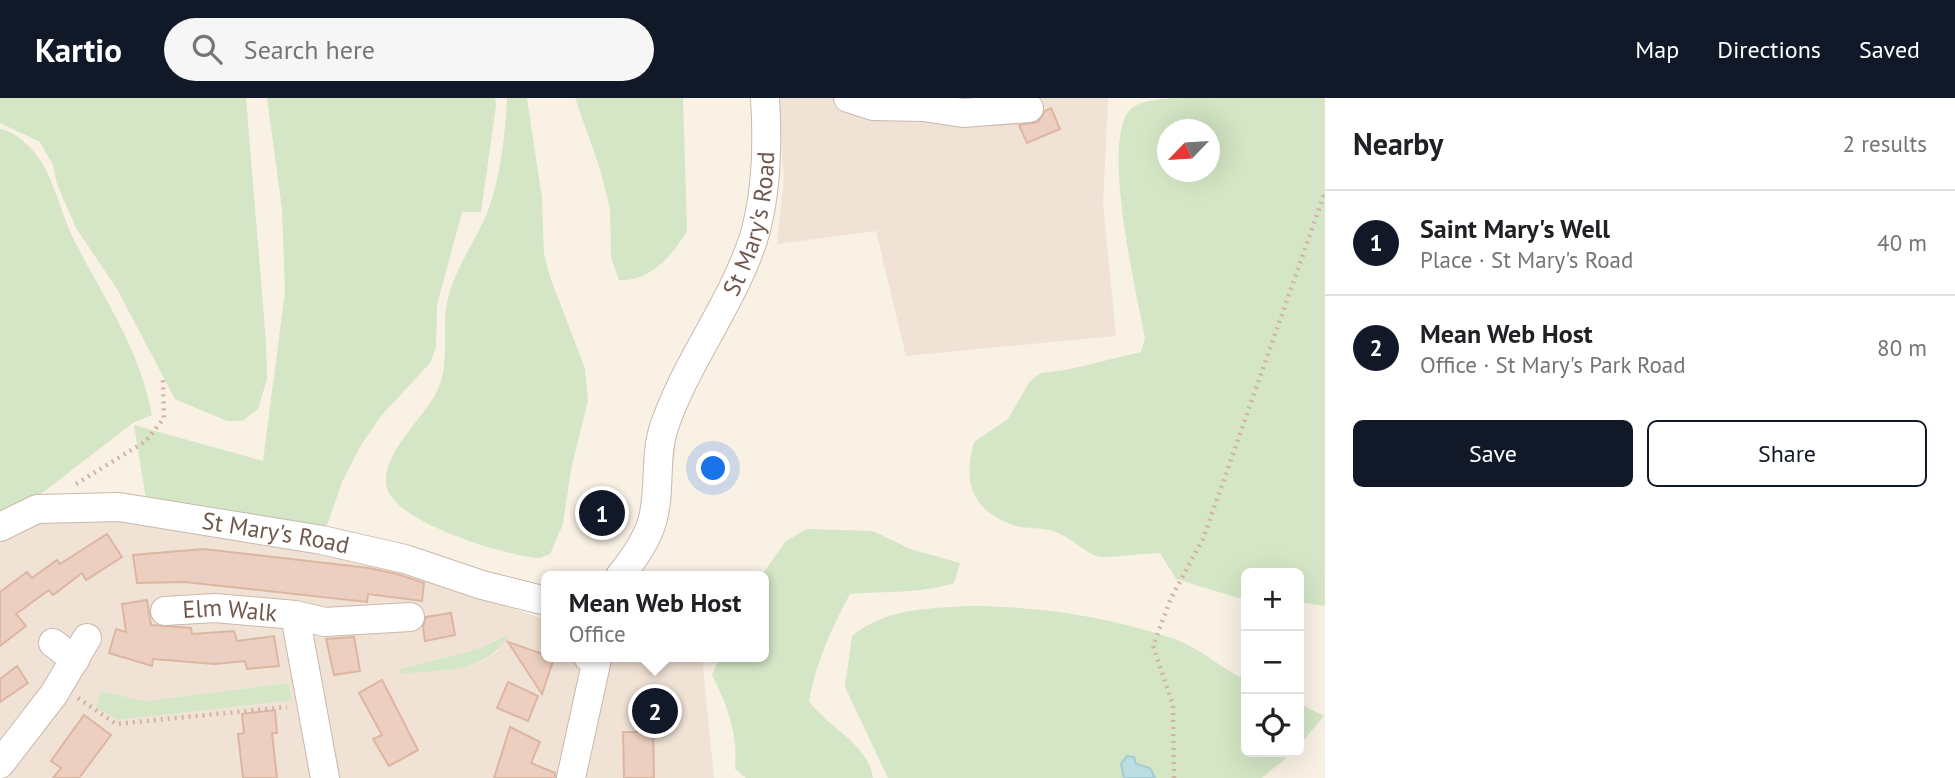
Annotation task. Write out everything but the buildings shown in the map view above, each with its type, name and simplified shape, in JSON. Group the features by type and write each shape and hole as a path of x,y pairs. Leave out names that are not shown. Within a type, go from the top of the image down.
{"street":[{"path":"848,98 873,106 923,107 963,113 1029,108"},
{"name":"St Mary's Road","path":"624,571 636,555 653,521 663,431 677,392 752,241 762,200 766,151 765,100"},
{"name":"St Mary's Road","path":"0,527 37,509 119,507 322,540 405,559 482,585 541,600"},
{"name":"Elm Walk","path":"165,611 215,608 295,615 325,622 410,617"},
{"name":"Elm Walk","path":"295,615 323,721 325,778"},
{"path":"0,764 60,685 71,647"},
{"path":"571,778 596,662"}],"path":[{"path":"1174,778 1173,705 1153,646 1171,598 1203,539 1325,192"},
{"path":"71,486 146,441 164,418 163,380"},
{"path":"60,685 116,724 323,721"}],"shaded area":[{"path":"778,98 1108,98 1103,203 1116,336 906,356 876,231 777,244 784,178"},
{"path":"77,510 435,564 508,607 541,618 541,662 702,662 714,778 0,778 0,537","holes":["507,635 498,651 482,662 401,674 400,669 478,649","288,683 292,700 119,720 100,691 145,701"]}],"green space":[{"path":"0,98 246,98 267,379 258,409 243,421 227,421 175,399 117,289 76,228 57,184 53,165 40,142 0,123"},
{"path":"267,98 495,98 496,106 481,212 462,212 437,305 436,347 430,363 381,416 361,445 342,482 322,540 148,511 134,425 263,461 285,291 282,209"},
{"path":"507,98 527,98 542,198 544,254 551,280 585,368 588,400 571,470 563,524 550,554 540,558 480,545 433,526 397,503 388,491 386,478 395,452 432,400 442,378 446,306 457,273 492,200 502,156"},
{"path":"575,98 683,98 687,231 659,266 641,277 619,280 611,258 610,208 600,169"},
{"path":"1169,98 1325,98 1325,606 1304,603 1304,568 1241,568 1241,598 1238,598 1176,579 1160,553 1100,557 1053,531 1016,526 990,513 974,494 969,471 974,442 1008,419 1030,381 1041,373 1066,370 1141,352 1145,338 1123,221 1119,155 1121,129 1129,111 1138,104"},
{"path":"0,129 21,139 44,166 74,240 130,346 152,415 133,423 33,500 0,516"},
{"path":"807,529 873,531 910,549 960,563 954,583 941,587 850,594 825,646 809,701 855,745 870,766 873,778 746,778 735,769 731,721 712,675 718,662 769,662 769,571 765,571 786,541"},
{"path":"967,606 1047,610 1125,625 1177,640 1241,677 1241,757 1287,757 1262,778 888,778 845,687 852,636 879,620 921,609"},
{"path":"508,635 499,648 475,663 446,670 400,674 400,669 478,649"},
{"path":"288,683 292,700 119,720 97,708 100,691 145,701"},
{"path":"1304,706 1324,716 1304,740"}],"water":[{"path":"1127,756 1134,757 1136,764 1150,768 1155,778 1124,778 1121,764"}],"place":[{"name":"Saint Mary's Well","path":"602,513"},
{"name":"Mean Web Host","path":"655,711"}]}
